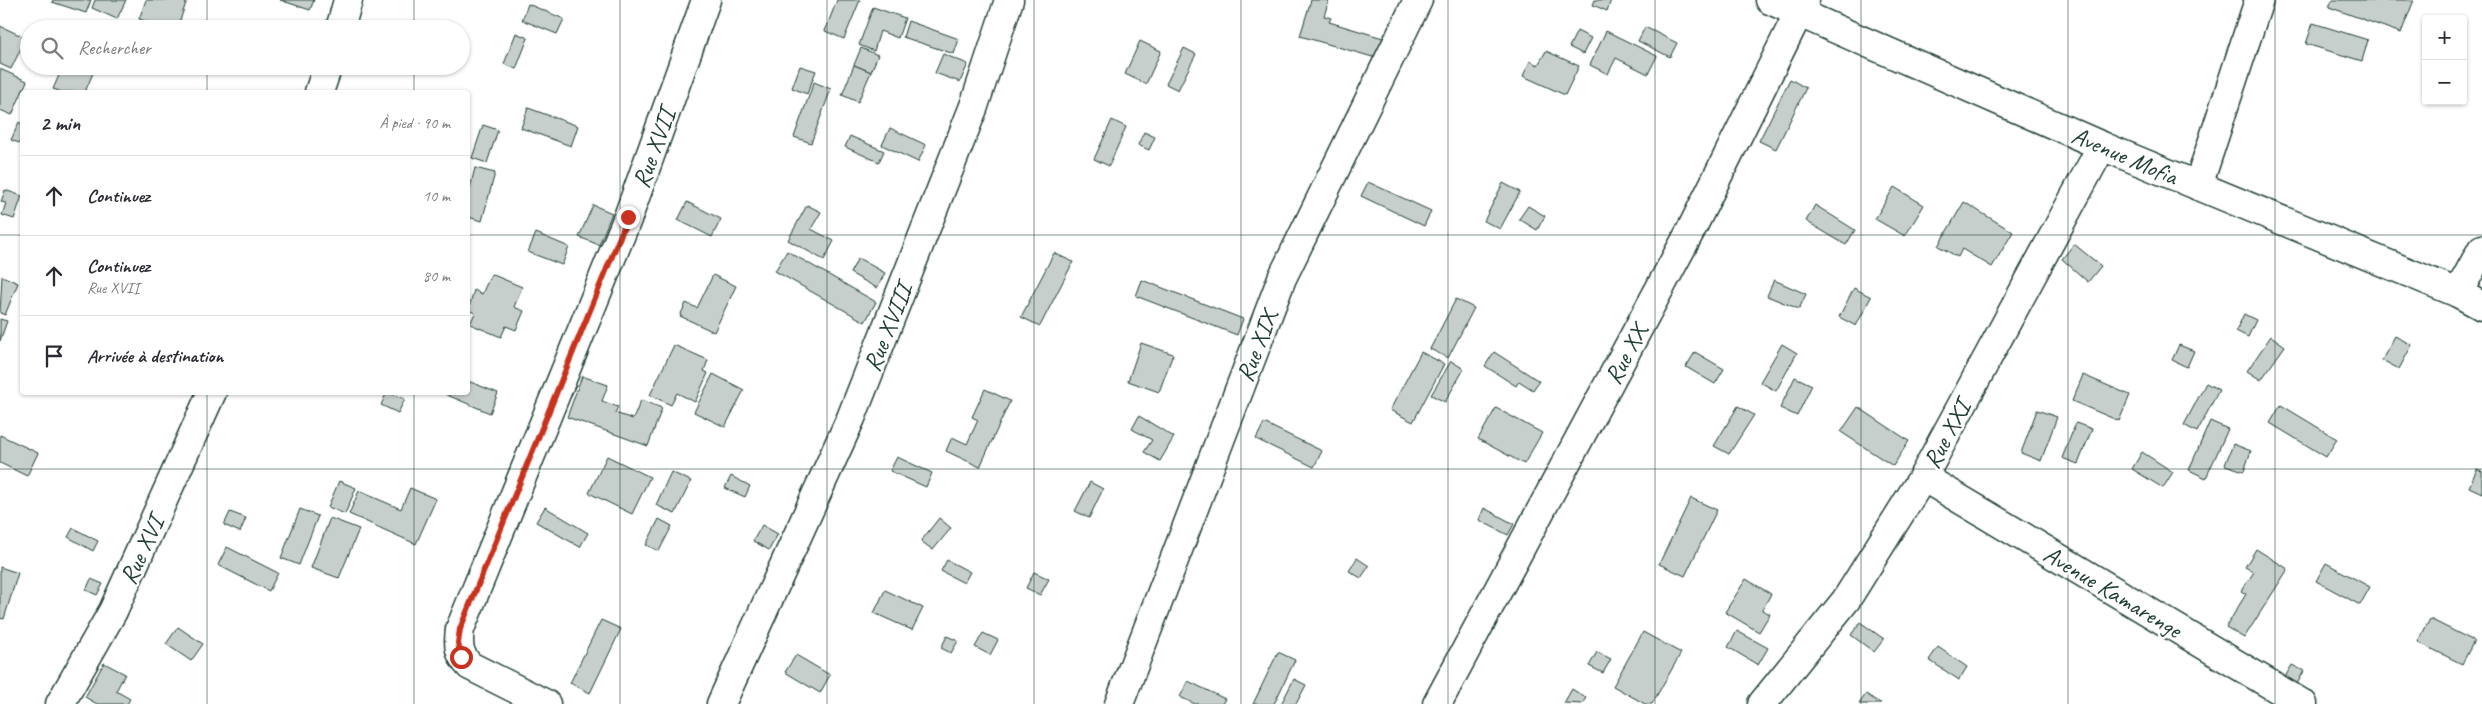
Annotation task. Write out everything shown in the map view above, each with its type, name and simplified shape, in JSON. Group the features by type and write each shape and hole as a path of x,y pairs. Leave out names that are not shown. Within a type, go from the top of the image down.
{"street":[{"path":"342,20 348,0"},
{"name":"Rue XVII","path":"546,704 470,666 461,657 458,643 460,629 628,217 706,0"},
{"name":"Rue XVIII","path":"721,704 851,418 974,106 1009,0"},
{"name":"Rue XIX","path":"1120,704 1282,278 1418,0"},
{"name":"Avenue Mofia","path":"1770,0 1802,6 2102,146 2458,293 2482,306"},
{"path":"2198,186 2259,0"},
{"name":"Rue XX","path":"1438,704 1691,230 1802,6"},
{"path":"321,90 325,75"},
{"name":"Rue XXI","path":"1762,704 1846,600 1923,477 2102,146"},
{"path":"2458,293 2482,249"},
{"name":"Rue XVI","path":"60,704 113,610 211,395"},
{"name":"Avenue Kamarenge","path":"1923,477 2303,704"}],"building":[{"path":"53,0 91,0 86,13 52,2"},
{"path":"95,0 126,0 117,19 92,8"},
{"path":"146,0 187,0 180,20 139,19"},
{"path":"280,0 314,0 310,10"},
{"path":"837,0 860,0 844,39 825,31"},
{"path":"1311,0 1329,0 1324,16 1331,18 1329,22 1383,38 1376,58 1300,36"},
{"path":"1595,0 1611,0 1607,11 1593,5"},
{"path":"2332,0 2414,0 2401,33 2329,7"},
{"path":"528,4 564,19 557,34 522,20"},
{"path":"873,7 905,18 898,38 880,31 874,51 859,45"},
{"path":"908,21 959,39 954,54 903,37"},
{"path":"2313,23 2368,40 2362,61 2306,44"},
{"path":"0,26 20,35 20,50 11,69 0,64"},
{"path":"1645,27 1677,43 1670,57 1638,41"},
{"path":"1577,31 1591,38 1583,54 1569,47"},
{"path":"1606,31 1657,56 1648,74 1616,58 1608,74 1590,65"},
{"path":"516,33 528,38 516,69 504,64"},
{"path":"1140,41 1161,51 1146,84 1125,74"},
{"path":"861,48 878,55 871,72 854,65"},
{"path":"1184,48 1196,54 1178,90 1166,84"},
{"path":"1546,51 1579,66 1565,95 1523,76 1530,61 1538,65"},
{"path":"943,54 968,64 960,82 935,73"},
{"path":"854,65 871,72 858,102 842,95"},
{"path":"800,66 816,71 807,94 792,88"},
{"path":"0,69 27,81 23,90 20,90 20,97 12,115 0,110"},
{"path":"59,75 92,75 86,90 53,89"},
{"path":"1790,79 1806,88 1776,149 1759,141"},
{"path":"814,82 831,89 811,143 794,137"},
{"path":"528,108 578,126 571,146 521,128"},
{"path":"1112,120 1126,127 1109,166 1094,159"},
{"path":"19,122 20,143 11,140"},
{"path":"483,125 498,130 487,163 472,158"},
{"path":"890,128 926,145 918,162 882,145"},
{"path":"1144,132 1155,137 1149,150 1138,145"},
{"path":"850,136 884,151 879,162 845,147"},
{"path":"475,168 495,173 482,221 470,218 470,188"},
{"path":"1368,182 1431,211 1424,226 1361,196"},
{"path":"1503,183 1520,192 1500,229 1484,221"},
{"path":"1894,187 1924,205 1905,236 1875,219"},
{"path":"5,190 20,195 20,202 14,219 2,215 6,203 1,202"},
{"path":"687,202 721,219 712,237 678,220"},
{"path":"1964,202 2013,232 1992,267 1962,249 1958,257 1938,246"},
{"path":"593,205 612,213 599,245 579,237"},
{"path":"807,205 821,212 811,229 834,241 824,260 788,240"},
{"path":"1815,205 1855,230 1846,245 1806,221"},
{"path":"1528,206 1545,216 1537,230 1519,219"},
{"path":"536,233 569,247 562,265 528,252"},
{"path":"2074,244 2101,266 2088,282 2062,259"},
{"path":"787,251 876,302 865,322 775,271"},
{"path":"1054,253 1073,262 1040,326 1021,317"},
{"path":"858,258 885,273 877,288 850,273"},
{"path":"491,274 522,287 514,307 524,311 516,330 506,326 501,337 470,324 475,313 470,311 474,290 482,294"},
{"path":"713,275 736,286 714,332 680,316 686,303 697,308"},
{"path":"2,276 18,283 5,315 0,313"},
{"path":"1142,280 1243,319 1237,335 1136,296"},
{"path":"1774,280 1806,294 1799,309 1767,296"},
{"path":"1854,288 1871,297 1856,326 1839,317"},
{"path":"1456,299 1474,308 1448,358 1430,349"},
{"path":"2244,314 2256,320 2248,337 2236,331"},
{"path":"0,319 7,321 0,341"},
{"path":"2271,336 2285,346 2261,380 2247,371"},
{"path":"2395,336 2412,345 2399,369 2382,360"},
{"path":"1141,343 1173,354 1159,392 1128,381"},
{"path":"1782,344 1797,353 1776,391 1760,382"},
{"path":"674,345 708,360 704,371 708,373 695,402 677,393 671,405 650,395"},
{"path":"2179,345 2194,351 2187,367 2172,360"},
{"path":"1421,352 1444,364 1413,422 1390,410"},
{"path":"1494,352 1539,381 1533,390 1519,381 1516,386 1485,366"},
{"path":"1695,352 1724,369 1715,384 1686,367"},
{"path":"1451,361 1464,369 1445,402 1431,395"},
{"path":"713,374 744,390 725,427 694,412"},
{"path":"2083,375 2130,395 2119,421 2072,401"},
{"path":"582,376 608,385 602,401 618,407 615,413 633,419 641,400 662,408 648,446 567,417"},
{"path":"1795,377 1812,385 1797,416 1780,408"},
{"path":"470,382 498,393 490,413 447,395 470,395"},
{"path":"2206,383 2219,390 2197,432 2184,425"},
{"path":"985,389 1010,401 980,467 946,451 952,437 967,444 978,420 972,417"},
{"path":"386,395 395,395 405,399 398,413 381,405"},
{"path":"2281,405 2337,439 2326,457 2270,423"},
{"path":"1738,406 1754,415 1729,454 1714,446"},
{"path":"1858,407 1909,441 1893,466 1841,432"},
{"path":"1496,408 1542,433 1524,464 1478,439"},
{"path":"2037,410 2057,417 2041,461 2021,453"},
{"path":"1139,416 1174,437 1160,461 1144,452 1152,440 1132,429"},
{"path":"2210,421 2228,429 2206,478 2189,470"},
{"path":"1264,423 1322,451 1314,467 1256,439"},
{"path":"2076,423 2092,429 2078,464 2062,458"},
{"path":"0,435 38,453 27,476 0,463"},
{"path":"2233,444 2251,451 2244,471 2225,465"},
{"path":"2142,452 2173,472 2163,488 2132,469"},
{"path":"607,456 650,477 632,514 589,493"},
{"path":"897,457 932,473 926,487 890,471"},
{"path":"2477,469 2482,471 2482,493 2469,487"},
{"path":"671,472 691,481 675,514 656,505"},
{"path":"731,476 750,486 745,497 725,488"},
{"path":"339,481 356,488 345,514 328,507"},
{"path":"1090,482 1103,489 1089,518 1075,511"},
{"path":"410,488 436,499 416,544 349,514 359,491 401,509"},
{"path":"1691,498 1717,510 1685,576 1659,564"},
{"path":"545,507 588,533 580,547 536,522"},
{"path":"1484,508 1514,524 1508,535 1479,520"},
{"path":"300,509 318,516 299,565 281,558"},
{"path":"230,512 246,518 240,532 224,525"},
{"path":"330,518 359,529 339,578 311,568"},
{"path":"939,518 951,528 933,550 921,541"},
{"path":"659,519 672,526 659,551 646,545"},
{"path":"762,525 778,534 769,550 753,541"},
{"path":"73,528 98,541 93,551 68,537"},
{"path":"227,547 278,573 269,591 218,565"},
{"path":"2256,549 2288,569 2244,638 2226,627 2246,594 2241,591 2254,572 2245,567"},
{"path":"1357,558 1369,566 1361,578 1349,571"},
{"path":"947,560 970,572 964,583 941,571"},
{"path":"2326,563 2370,587 2360,605 2316,581"},
{"path":"0,567 18,573 4,619 0,618"},
{"path":"1034,572 1049,579 1040,595 1026,588"},
{"path":"91,579 103,584 97,595 86,590"},
{"path":"1746,579 1771,594 1762,610 1770,614 1759,632 1725,612"},
{"path":"885,590 923,608 912,630 874,613"},
{"path":"2430,619 2474,641 2462,664 2418,642"},
{"path":"601,620 621,629 590,693 570,683"},
{"path":"1860,622 1884,639 1874,652 1851,635"},
{"path":"178,627 203,644 191,661 166,644"},
{"path":"1737,631 1768,648 1758,665 1728,647"},
{"path":"1643,632 1681,653 1652,704 1645,704 1613,686"},
{"path":"983,633 998,640 990,655 975,647"},
{"path":"947,636 958,641 951,653 941,648"},
{"path":"1938,647 1967,667 1959,680 1929,660"},
{"path":"1278,652 1295,660 1274,704 1253,704"},
{"path":"1597,652 1611,659 1603,673 1589,666"},
{"path":"796,655 830,675 820,693 785,672"},
{"path":"104,663 125,674 116,691 130,699 127,704 97,704 85,697"},
{"path":"2292,665 2304,671 2297,684 2285,677"},
{"path":"1294,679 1306,685 1296,704 1281,704"},
{"path":"1188,681 1225,699 1222,704 1195,704 1180,697"},
{"path":"1572,689 1586,698 1582,704 1564,703"},
{"path":"1866,694 1881,704 1859,704"}],"route":[{"path":"461,657 458,643 460,629 628,217"}]}
